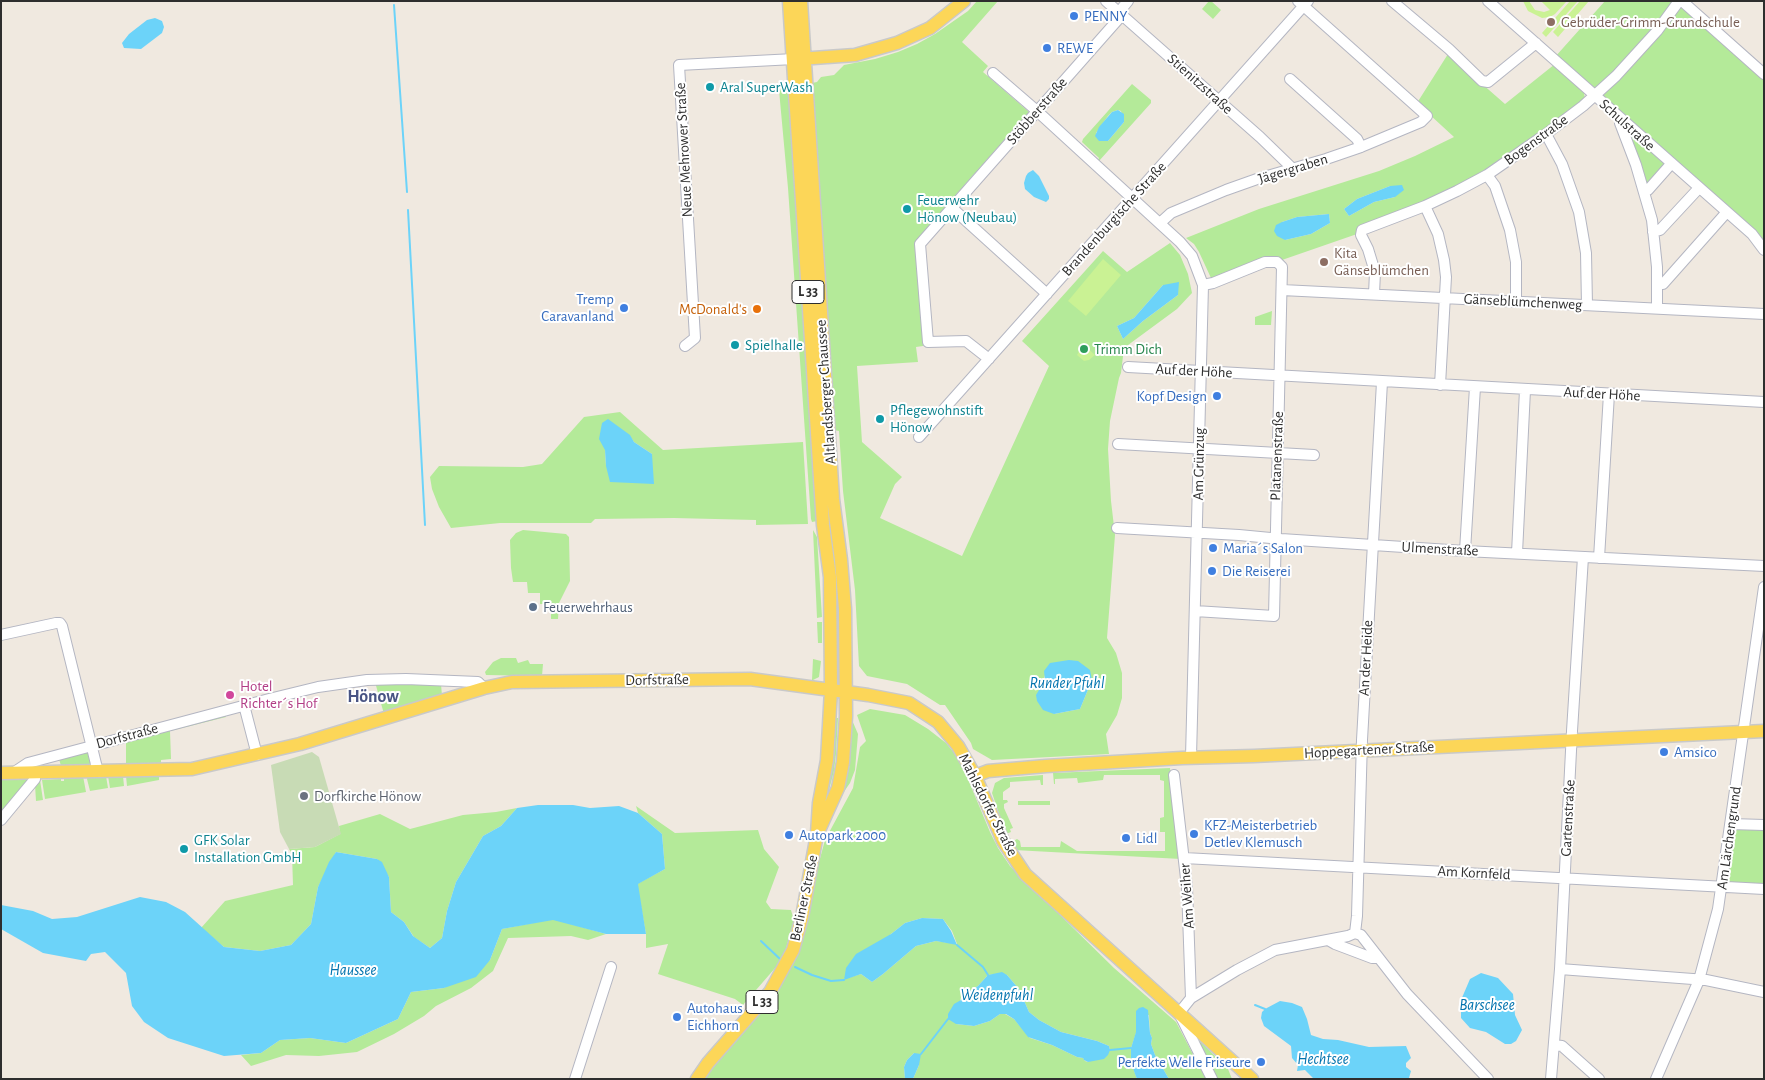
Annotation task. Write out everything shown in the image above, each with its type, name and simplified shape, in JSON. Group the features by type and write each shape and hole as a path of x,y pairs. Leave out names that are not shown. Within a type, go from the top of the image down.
{"main road":[{"name":"Altlandsberger Chaussee","path":"789,1 799,59 833,499 841,560 845,609 846,692"},
{"name":"Altlandsberger Chaussee","path":"801,1 799,59 823,525 830,577 831,690"},
{"path":"799,59 855,55 897,44 930,28 964,1"},
{"name":"Dorfstraße","path":"7,773 192,769 318,739 484,688 519,682 750,679 846,692"},
{"name":"Berliner Straße","path":"697,1079 770,992 796,942 802,917 827,760 831,690"},
{"name":"Berliner Straße","path":"816,834 838,788 844,754 846,692"},
{"name":"Mahlsdorfer Straße","path":"846,692 908,703 938,722 958,746 975,776 1003,841 1025,874 1250,1078"},
{"name":"Hoppegartener Straße","path":"975,776 988,771 1191,757 1764,731"}],"street":[{"name":"Stienitzstraße","path":"1106,1 1292,168"},
{"name":"Stöbberstraße","path":"989,359 966,341 928,342 926,337 920,244 1038,111 1128,1"},
{"path":"1392,1 1449,49 1482,81 1488,82 1536,44"},
{"name":"Schulstraße","path":"1488,1 1753,235 1764,250"},
{"path":"1681,1 1764,74"},
{"name":"Bogenstraße","path":"1374,294 1375,272 1368,249 1361,235 1362,230 1426,206 1487,175 1546,134 1596,96 1640,51 1681,1"},
{"name":"Brandenburgische Straße","path":"919,437 1304,3"},
{"name":"Jägergraben","path":"1160,223 1171,213 1234,187 1361,147 1421,122 1427,116 1304,3"},
{"name":"Neue Mehrower Straße","path":"685,346 695,338 679,65 799,59"},
{"name":"Am Grünzug","path":"993,73 1038,111 1180,242 1192,256 1203,286 1191,757"},
{"path":"1290,79 1357,139 1361,147"},
{"path":"1622,120 1620,123 1633,154 1653,232 1658,284 1657,308"},
{"path":"1546,134 1562,164 1580,212 1586,253 1587,305"},
{"path":"1644,191 1648,190 1671,164"},
{"path":"1487,175 1495,186 1510,230 1516,262 1516,302"},
{"path":"1653,232 1660,230 1698,188"},
{"path":"1426,206 1438,234 1446,277 1440,385"},
{"path":"952,208 1047,294"},
{"path":"1658,284 1663,284 1726,213"},
{"name":"Platanenstraße","path":"1195,611 1274,616 1282,268 1277,262 1265,262 1203,286"},
{"name":"Gänseblümchenweg","path":"1281,294 1374,294 1764,314"},
{"name":"Auf der Höhe","path":"1128,367 1764,402"},
{"name":"An der Heide","path":"1355,933 1361,750 1382,382"},
{"path":"1466,551 1475,387"},
{"path":"1517,554 1526,390"},
{"path":"1599,558 1609,394"},
{"path":"1118,444 1314,455"},
{"name":"Ulmenstraße","path":"1117,528 1517,554 1764,566"},
{"name":"Gartenstraße","path":"1551,1079 1560,969 1583,557"},
{"name":"Am Lärchengrund","path":"1656,1079 1700,980 1714,926 1722,887 1764,587"},
{"path":"1,635 60,623 98,772"},
{"name":"Dorfstraße","path":"7,773 28,763 318,687 367,680 406,679 478,682 484,688"},
{"path":"244,705 257,755"},
{"path":"1,820 35,779 35,773"},
{"name":"Am Weiher","path":"1174,775 1184,858 1189,926 1191,998"},
{"path":"1731,824 1764,825"},
{"name":"Am Kornfeld","path":"1184,858 1764,889"},
{"path":"1179,1013 1191,998 1267,953 1286,947 1348,936 1355,933 1361,934 1378,958 1431,1020 1488,1079"},
{"path":"1328,940 1372,958 1378,958"},
{"path":"575,1079 611,967"},
{"path":"1560,969 1700,980 1764,992"},
{"name":"Mahlsdorfer Straße","path":"1179,1013 1212,1079"},
{"path":"1554,1045 1562,1046 1597,1078"}],"green space":[{"path":"977,1 998,1 962,42 988,66 983,72 1029,112 945,207 917,248 923,346 916,347 918,362 857,366 862,442 902,477 895,484 880,518 962,556 1049,366 1022,341 1103,251 1127,272 1170,243 1180,255 1188,274 1192,293 1177,309 1124,348 1121,373 1110,421 1108,449 1115,535 1107,638 1116,653 1122,673 1122,698 1117,715 1106,734 1109,754 992,760 973,749 971,743 945,705 940,705 907,684 867,676 859,666 855,590 843,491 839,431 833,430 812,83 817,82 821,77 834,75 844,65 875,59 917,44 968,11","holes":["1163,285 1178,295 1143,321 1123,339 1117,326 1134,318","1045,675 1092,680 1080,709 1054,714 1042,685"]},
{"path":"1209,1 1221,10 1213,19 1202,9"},
{"path":"1523,1 1529,1 1535,10 1544,12 1550,10 1541,1 1567,1 1555,14 1542,18 1528,11"},
{"path":"1570,1 1578,1 1546,37 1542,33"},
{"path":"1580,1 1589,1 1558,37 1553,32"},
{"path":"1605,1 1675,1 1764,80 1764,244 1555,57"},
{"path":"1448,54 1505,104 1555,64 1584,93 1585,99 1516,151 1461,184 1357,234 1282,260 1276,257 1266,258 1211,278 1194,244 1186,238 1259,209 1379,171 1454,137 1417,103","holes":["1390,186 1395,197 1374,202 1349,216 1344,209 1357,199","1329,214 1330,223 1311,234 1285,240 1282,222 1297,217"]},
{"path":"790,83 817,521 812,522 788,188 779,90 782,84"},
{"path":"1132,84 1151,100 1151,103 1099,161 1099,158 1082,142","holes":["1121,111 1124,122 1108,141 1096,133 1112,112"]},
{"path":"1625,126 1664,161 1665,165 1647,187"},
{"path":"1103,259 1121,275 1086,316 1068,301"},
{"path":"1272,311 1271,325 1255,325 1255,317"},
{"name":"Trimm Dich","path":"1083,344 1095,355 1089,360 1084,361 1077,355"},
{"path":"620,412 663,450 803,442 808,524 756,525 756,520 674,518 595,519 591,523 500,523 451,528 439,507 432,489 430,477 439,466 523,467 542,464 584,417","holes":["629,435 634,442 652,454 606,466 605,450"]},
{"path":"523,530 566,534 569,537 570,581 559,603 558,619 551,619 551,604 540,604 540,593 528,593 527,582 513,582 510,540 516,533"},
{"path":"813,530 817,537 822,617 817,618"},
{"path":"817,622 822,622 822,643 818,643"},
{"path":"501,658 516,658 518,663 528,660 530,664 543,664 542,676 486,675 485,672 493,662"},
{"path":"813,659 821,661 819,677 812,680"},
{"path":"375,682 441,684 442,696 384,714"},
{"path":"870,709 905,715 946,743 960,760 990,832 1010,866 1114,968 1176,1022 1206,1079 1169,1079 1151,1044 1149,1015 1136,1017 1136,1033 1131,1048 1131,1062 1137,1079 913,1079 919,1065 914,1053 907,1060 904,1067 905,1079 705,1079 714,1065 780,987 812,888 825,840 853,788 860,747 866,741 857,715","holes":["922,918 943,919 952,931 957,944 936,941 916,946 872,982 861,974 844,979 905,923","988,975 1007,975 1019,989 1029,1012 1039,1020 1061,1032 1109,1046 1110,1050 1088,1062 1085,1061 1083,1058 1052,1045 1030,1038 1014,1019 1005,1014 1000,1014 990,1021 974,1026 956,1024 961,997 978,986"]},
{"path":"225,713 226,717 170,731 171,759 161,760 161,767 126,767 126,740"},
{"path":"833,718 838,718 836,754 834,771 826,797"},
{"path":"852,720 858,734 855,770 850,783 841,796 849,769"},
{"path":"90,750 95,766 61,766 59,759"},
{"path":"312,752 319,757 341,834 315,847 289,849 280,832 271,765"},
{"path":"1170,768 1181,859 1014,850 1010,843 1017,839 1020,841 1021,847 1060,847 1061,841 1077,851 1165,851 1165,832 1160,832 1160,818 1164,817 1164,781 1160,780 1160,775 1104,775 1103,780 1078,783 1077,778 1055,779 1054,784 1053,773"},
{"path":"159,775 159,780 127,786 126,776"},
{"path":"1043,775 1043,785 1041,785 1040,780 1010,782 1010,787 1003,792 1003,800 1008,802 1004,804 1004,808 1013,828 1010,829 1011,832 1006,834 992,793 995,783 1004,778"},
{"path":"83,776 86,792 45,799 42,780 61,779 61,781 64,781 68,777"},
{"path":"88,776 106,776 108,788 90,791"},
{"path":"108,776 123,776 124,786 110,788"},
{"path":"1,780 31,780 5,809 1,809"},
{"path":"40,780 43,800 36,801 35,785"},
{"path":"1018,801 1050,801 1050,805 1018,805"},
{"path":"636,806 675,833 758,830 764,849 779,867 766,902 771,909 791,910 794,921 784,955 743,1005 735,999 658,974 668,944 646,948 646,934 637,884 665,869 662,834 638,813"},
{"path":"517,808 501,826 483,836 456,882 447,911 442,938 430,948 414,937 404,922 391,912 389,877 377,859 336,852 318,887 311,924 291,945 260,951 224,947 201,928 225,901 293,885 292,854 289,849 315,847 340,834 339,826 380,814 410,829 463,815"},
{"path":"1764,828 1764,886 1728,884 1733,829"},
{"path":"553,919 606,934 588,940 571,936 508,938 493,971 471,988 436,1006 424,1016 394,1034 357,1052 319,1056 286,1055 251,1066 241,1055 261,1053 280,1040 310,1038 346,1043 398,1019 411,992 444,988 490,960 502,929"},
{"path":"1196,1037 1228,1069 1232,1079 1216,1079"}],"water":[{"path":"155,18 162,21 164,27 162,33 141,49 124,48 122,43 129,34 147,20"},
{"path":"1118,110 1124,114 1124,122 1108,141 1099,141 1095,136 1099,127 1112,112"},
{"path":"1033,170 1039,176 1049,196 1046,202 1034,197 1025,189 1026,176"},
{"path":"1402,185 1404,190 1395,197 1374,202 1349,216 1344,209 1357,199 1390,186"},
{"path":"1329,214 1330,223 1311,234 1285,240 1277,236 1274,231 1276,225 1297,217"},
{"path":"1179,282 1178,295 1143,321 1123,339 1117,326 1134,318 1163,285"},
{"path":"608,419 630,435 634,442 652,454 654,484 610,482 605,450 599,439 602,423"},
{"name":"Runder Pfuhl","path":"1069,660 1078,661 1090,670 1092,680 1080,709 1054,714 1043,710 1037,701 1036,695 1045,680 1044,671 1050,663"},
{"name":"Haussee","path":"538,805 573,805 590,808 619,806 638,813 662,834 665,869 638,884 646,934 606,934 553,920 502,929 490,960 476,977 444,988 411,992 398,1019 346,1043 310,1038 280,1040 261,1053 224,1056 168,1038 144,1022 132,1006 126,973 105,952 91,954 86,961 43,953 1,929 1,905 33,911 52,919 77,917 140,897 166,902 185,912 224,947 260,951 291,945 311,924 318,887 329,862 336,852 377,859 382,862 389,877 391,912 404,922 413,936 430,948 442,938 447,911 456,882 483,836 501,826 517,808"},
{"path":"922,918 943,919 957,945 936,941 916,946 872,982 861,974 844,980 846,968 856,954 891,934 905,923"},
{"name":"Weidenpfuhl","path":"1002,972 1019,989 1029,1012 1039,1020 1061,1032 1109,1046 1108,1055 1104,1059 1088,1062 1052,1045 1028,1037 1014,1019 1006,1014 1000,1014 990,1021 974,1026 956,1024 948,1019 948,1014 954,1004 961,1000 965,994 978,986 988,975"},
{"name":"Barschsee","path":"1481,973 1498,978 1513,994 1515,1015 1522,1030 1516,1041 1511,1044 1505,1044 1486,1032 1470,1028 1461,1018 1461,1000 1470,979"},
{"name":"Hechtsee","path":"1280,1001 1302,1007 1311,1035 1369,1047 1406,1046 1411,1058 1406,1063 1406,1067 1411,1071 1409,1078 1314,1079 1305,1070 1297,1071 1298,1065 1292,1058 1291,1046 1264,1026 1261,1018 1262,1012 1265,1009"},
{"path":"1143,1007 1148,1010 1152,1038 1151,1044 1169,1079 1137,1079 1135,1074 1131,1062 1131,1048 1136,1032 1136,1011"},
{"path":"914,1053 921,1054 919,1065 913,1079 905,1079 904,1067 907,1060"}],"waterway":[{"path":"394,5 407,192"},
{"path":"408,210 425,525"},
{"path":"761,941 780,959"},
{"path":"957,945 983,967 988,975"},
{"path":"795,967 831,981 844,980"},
{"path":"1255,1005 1265,1009"},
{"path":"921,1054 948,1019"},
{"path":"1110,1050 1131,1048"}],"place":[{"name":"PENNY","path":"1074,16"},
{"name":"Gebrüder-Grimm-Grundschule","path":"1551,22"},
{"name":"REWE","path":"1047,48"},
{"name":"Aral SuperWash","path":"710,87"},
{"name":"Feuerwehr Hönow (Neubau)","path":"907,209"},
{"name":"Kita Gänseblümchen","path":"1324,262"},
{"name":"Tremp Caravanland","path":"624,308"},
{"name":"McDonald's","path":"757,309"},
{"name":"Spielhalle","path":"735,345"},
{"name":"Trimm Dich","path":"1084,349"},
{"name":"Kopf Design","path":"1217,396"},
{"name":"Pflegewohnstift Hönow","path":"880,419"},
{"name":"Maria´s Salon","path":"1213,548"},
{"name":"Die Reiserei","path":"1212,571"},
{"name":"Feuerwehrhaus","path":"533,607"},
{"name":"Hotel Richter´s Hof","path":"230,695"},
{"name":"Amsico","path":"1664,752"},
{"name":"Dorfkirche Hönow","path":"304,796"},
{"name":"KFZ-Meisterbetrieb Detlev Klemusch","path":"1194,834"},
{"name":"Autopark 2000","path":"789,835"},
{"name":"Lidl","path":"1126,838"},
{"name":"GFK Solar Installation GmbH","path":"184,849"},
{"name":"Autohaus Eichhorn","path":"677,1017"},
{"name":"Perfekte Welle Friseure","path":"1261,1062"}],"district":[{"name":"Hönow","path":"373,697"}]}
